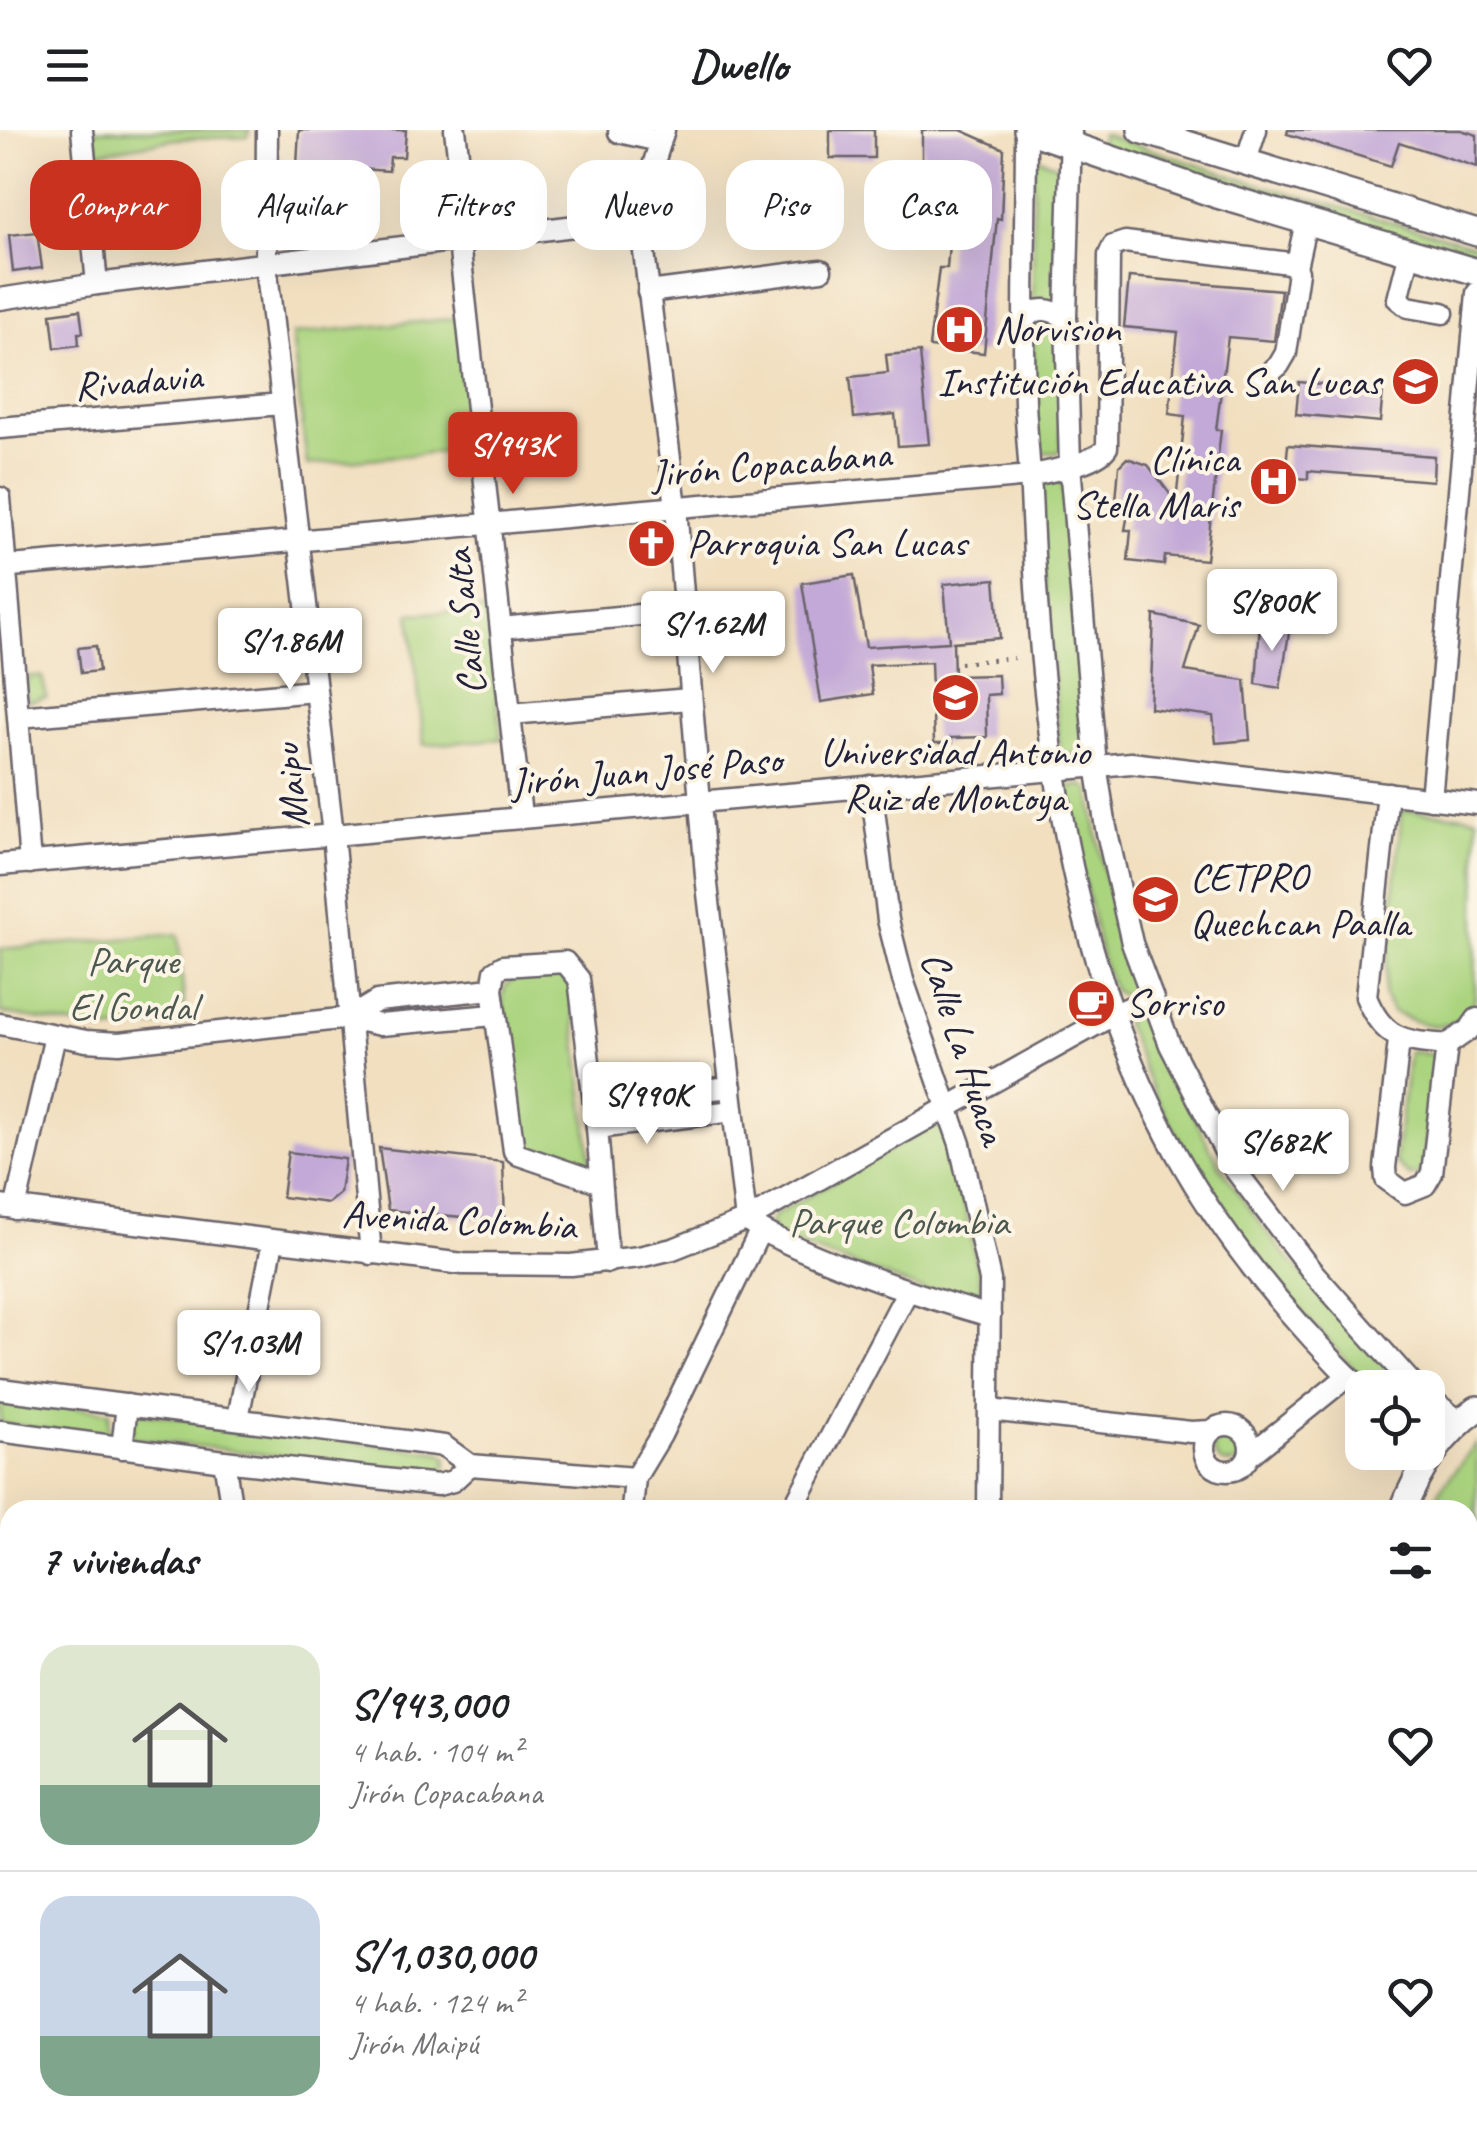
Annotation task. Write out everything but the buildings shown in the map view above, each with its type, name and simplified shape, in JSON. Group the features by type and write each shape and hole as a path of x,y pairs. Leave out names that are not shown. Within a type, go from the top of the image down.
{"main road":[{"path":"1026,130 1070,138 1306,222 1477,272"},
{"path":"1141,130 1477,233"},
{"path":"1445,1436 1468,1415"},
{"path":"1407,1500 1418,1470"}],"street":[{"path":"82,130 97,284"},
{"name":"Maipu","path":"267,130 266,264 333,834 372,1254"},
{"name":"Calle Salta","path":"455,130 457,160"},
{"path":"1026,130 1025,400 1036,597 1052,768 1073,880 1113,1014 1174,1151 1212,1213 1345,1372"},
{"path":"1245,164 1256,130"},
{"path":"619,132 662,136"},
{"path":"1070,138 1066,317 1070,466 1096,764 1132,943 1170,1044 1244,1184 1311,1270 1400,1370"},
{"path":"1262,379 1286,353 1296,267 1306,222"},
{"path":"1070,466 1102,455 1107,447 1109,255 1113,246 1124,242 1296,267"},
{"path":"0,299 400,248"},
{"name":"Calle Salta","path":"465,250 521,816"},
{"path":"633,1500 636,1478 661,1435 753,1226 730,1088 690,699 676,507 644,250"},
{"path":"1410,252 1398,298 1408,307 1443,313"},
{"path":"648,292 821,270"},
{"path":"1431,799 1477,293"},
{"path":"1026,318 1045,309 1066,317"},
{"name":"Rivadavia","path":"0,428 282,404"},
{"name":"Jirón Copacabana","path":"3,567 1030,476 1070,466"},
{"path":"0,498 30,863"},
{"path":"501,628 682,611"},
{"path":"20,718 315,690"},
{"path":"510,714 690,699"},
{"name":"Jirón Juan José Paso","path":"0,865 1096,764 1130,763 1477,804"},
{"name":"Calle La Huaca","path":"871,786 888,920 902,980 948,1106 983,1242 990,1286 988,1500"},
{"path":"1388,793 1366,997 1374,1018 1400,1040 1447,1045 1477,1019"},
{"path":"601,1183 518,1155 514,1150 492,988 495,971 502,966 566,962 579,978 597,1128 608,1262"},
{"path":"349,1018 376,1001 492,988"},
{"name":"Avenida Colombia","path":"8,1208 372,1254 504,1266 608,1262 753,1226 948,1106 1113,1014 1152,997"},
{"path":"0,1024 55,1036 136,1042 349,1018 380,1025 494,1015"},
{"path":"8,1208 55,1036"},
{"path":"1400,1040 1385,1168 1386,1179 1405,1192 1425,1184 1432,1173 1447,1045"},
{"path":"594,1102 730,1088"},
{"path":"597,1128 733,1110"},
{"path":"753,1226 908,1292 990,1316"},
{"path":"238,1418 273,1242"},
{"path":"797,1500 908,1292"},
{"path":"0,1389 444,1446 470,1465 636,1478"},
{"path":"1202,1436 1209,1463 1225,1471 1242,1466 1254,1449 1345,1390"},
{"path":"122,1448 127,1404"},
{"path":"1445,1405 1468,1415"},
{"path":"989,1410 1202,1436 1222,1425 1235,1426 1245,1433 1254,1449"},
{"path":"0,1431 438,1485 453,1480 470,1465"},
{"path":"224,1461 230,1500"}],"path":[{"path":"960,663 1014,658"}],"green space":[{"path":"92,130 250,130 248,137 176,139 95,153"},
{"path":"1102,134 1244,180 1477,246 1477,259 1241,192 1099,145"},
{"path":"1033,159 1056,165 1061,173 1061,448 1057,453 1036,448"},
{"path":"459,318 473,449 307,465 292,334"},
{"path":"1062,479 1084,747 1079,754 1064,755 1060,750 1036,487 1041,480"},
{"path":"488,610 501,739 424,745 410,614"},
{"path":"30,676 42,677 47,697 28,702 24,688"},
{"path":"1083,785 1090,791 1104,873 1139,987 1134,993 1122,995 1114,991 1103,963 1065,796 1069,787"},
{"path":"1402,810 1477,817 1475,999 1467,1012 1449,1024 1427,1025 1392,1012 1384,995"},
{"name":"Parque El Gondal","path":"178,934 186,1023 105,1031 0,1013 0,949"},
{"path":"560,974 571,987 591,1164 582,1169 521,1148 502,998 512,979"},
{"path":"1142,1011 1150,1015 1199,1126 1238,1193 1306,1279 1389,1370 1355,1370 1299,1309 1220,1212 1154,1093 1125,1024 1128,1017"},
{"path":"1409,1051 1435,1055 1424,1167 1418,1175 1409,1176 1395,1162"},
{"name":"Parque Colombia","path":"933,1125 949,1133 984,1299 973,1308 774,1236 770,1221 775,1215"},
{"path":"0,1396 110,1412 107,1438 0,1423"},
{"path":"134,1412 442,1453 447,1458 446,1467 431,1475 131,1438"},
{"path":"1229,1434 1240,1438 1244,1449 1240,1460 1229,1464 1218,1460 1214,1449 1218,1438"},
{"path":"1477,1443 1477,1500 1436,1500"}],"place":[{"name":"Norvision","path":"959,329"},
{"name":"Institución Educativa San Lucas","path":"1416,382"},
{"name":"Clínica Stella Maris","path":"1274,482"},
{"name":"Parroquia San Lucas","path":"652,543"},
{"name":"Universidad Antonio Ruiz de Montoya","path":"955,697"},
{"name":"CETPRO Quechcan Paalla","path":"1155,900"},
{"name":"Sorriso","path":"1091,1003"}]}
